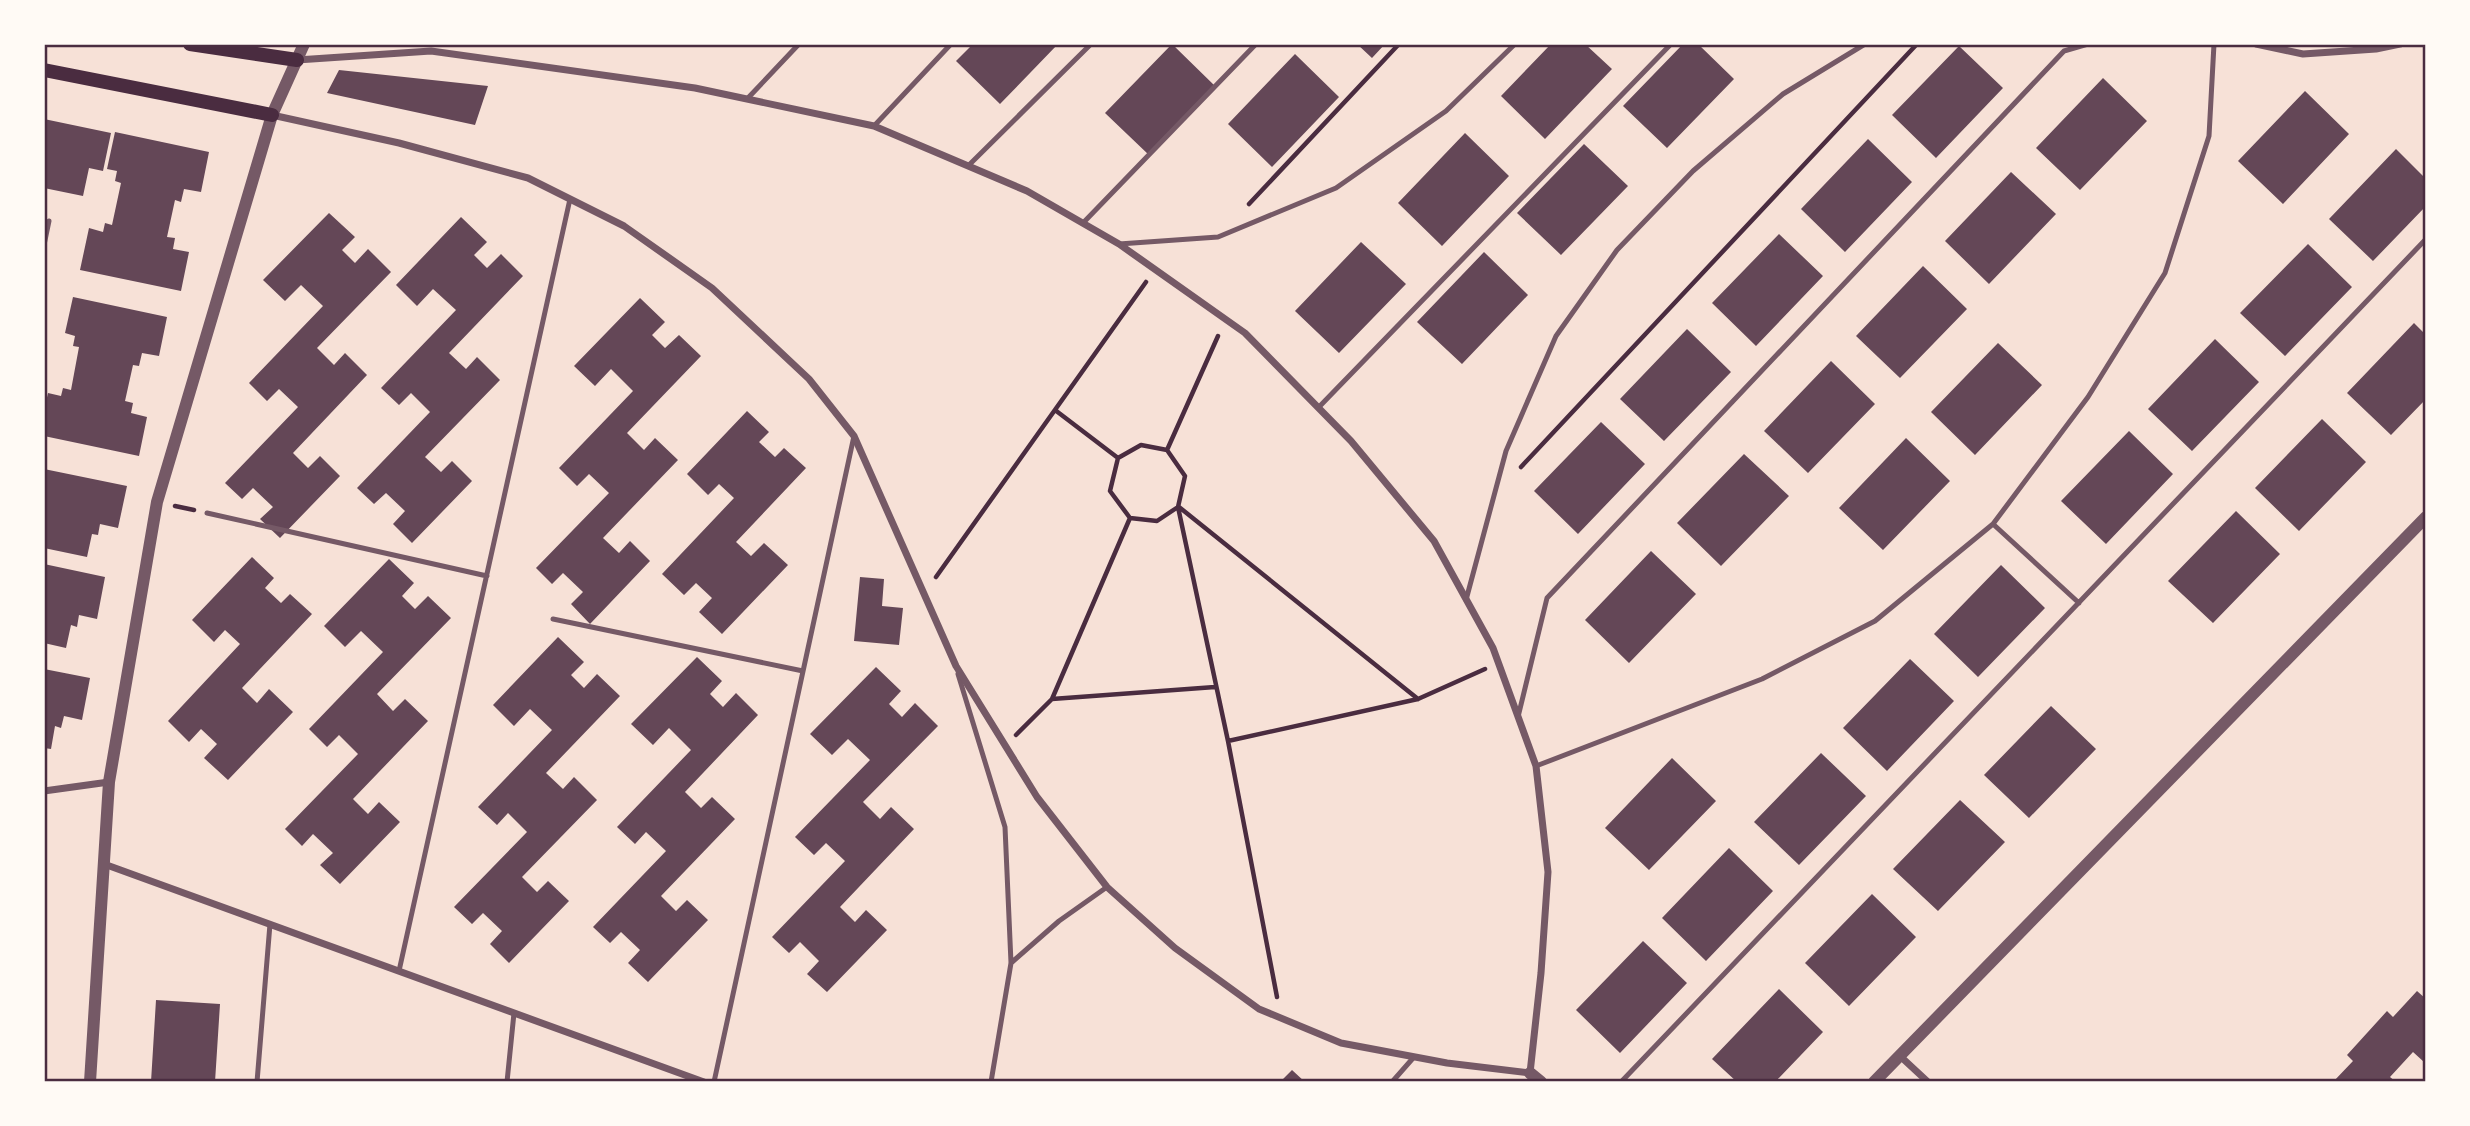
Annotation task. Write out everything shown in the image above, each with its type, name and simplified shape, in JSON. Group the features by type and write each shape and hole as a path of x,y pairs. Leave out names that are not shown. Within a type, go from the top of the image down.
{"main road":[{"path":"190,44 297,60"},
{"path":"44,70 272,115"}],"street":[{"path":"90,1082 109,782 157,502 272,115 304,44"},
{"path":"2256,44 2303,54 2376,49 2400,44"},
{"path":"297,60 431,51 695,88 874,126 1027,191 1119,244 1245,333 1351,441 1434,541 1493,648 1536,766 1548,872 1530,1073"},
{"path":"272,115 399,144 528,178 624,226 712,288 809,379 854,436 956,666 1037,797 1107,887 1175,948 1259,1009 1341,1043 1414,1057 1530,1073 1541,1082"},
{"path":"1874,1082 2426,517"},
{"path":"44,791 109,782"},
{"path":"104,864 704,1082"},
{"path":"1900,1056 1928,1082"}],"lane":[{"path":"747,99 799,44"},
{"path":"874,126 951,44"},
{"path":"968,166 1091,44"},
{"path":"1083,223 1256,44"},
{"path":"1119,244 1218,237 1336,188 1446,111 1515,44"},
{"path":"1318,408 1671,44"},
{"path":"1466,600 1506,451 1556,336 1616,250 1693,171 1783,94 1865,44"},
{"path":"1518,717 1547,597 2064,51 2088,44"},
{"path":"1536,766 1762,679 1875,621 1993,524 2088,397 2165,273 2209,136 2214,44"},
{"path":"399,971 570,199"},
{"path":"44,245 49,221"},
{"path":"1621,1082 2426,239"},
{"path":"714,1082 854,436"},
{"path":"207,513 487,576"},
{"path":"1993,524 2079,603"},
{"path":"553,620 803,671"},
{"path":"956,666 1005,827 1011,963 991,1082"},
{"path":"1011,963 1059,921 1107,887"},
{"path":"257,1082 270,924"},
{"path":"507,1082 514,1013"},
{"path":"1392,1082 1414,1057"}],"path":[{"path":"1246,206 1399,44"},
{"path":"1494,496 1917,44"},
{"path":"923,594 1154,270"},
{"path":"1167,450 1226,320"},
{"path":"1054,410 1118,458"},
{"path":"1178,507 1157,521 1130,518 1110,491 1118,458 1141,445 1167,450 1185,476 1178,507 1282,1018"},
{"path":"157,502 207,513"},
{"path":"1178,507 1418,699"},
{"path":"1006,746 1052,699 1130,518"},
{"path":"1227,741 1418,699 1498,663"},
{"path":"1052,699 1215,687"}],"building":[{"path":"973,44 1058,44 1000,104 956,61"},
{"path":"1172,44 1216,87 1150,156 1105,113"},
{"path":"1357,44 1385,44 1372,58"},
{"path":"1551,44 1585,44 1612,69 1545,139 1501,96"},
{"path":"1683,44 1698,44 1734,79 1667,148 1623,106"},
{"path":"1959,46 2003,88 1936,158 1892,115"},
{"path":"1295,54 1339,97 1272,167 1228,124"},
{"path":"339,70 488,86 475,125 327,93"},
{"path":"2103,78 2147,121 2080,190 2036,148"},
{"path":"2305,91 2349,134 2283,204 2238,161"},
{"path":"44,119 111,133 103,171 89,168 83,196 44,188"},
{"path":"115,132 209,152 201,192 184,189 181,202 175,200 167,237 175,238 173,249 189,252 181,291 80,270 89,228 103,232 105,223 112,225 121,183 115,181 117,171 107,169"},
{"path":"1465,133 1509,176 1442,246 1398,203"},
{"path":"1868,139 1912,182 1845,252 1801,209"},
{"path":"1584,144 1628,186 1561,255 1517,213"},
{"path":"2396,149 2426,179 2426,206 2373,261 2329,219"},
{"path":"2011,172 2056,214 1989,284 1945,241"},
{"path":"329,213 355,237 342,250 355,263 368,249 391,272 317,348 334,365 345,353 367,375 293,453 308,468 320,456 340,476 280,538 260,519 273,507 253,488 242,499 225,483 298,407 279,389 267,401 249,383 323,306 301,285 285,301 263,280"},
{"path":"461,217 487,242 474,255 487,268 501,254 523,276 449,353 466,369 477,357 500,380 425,457 441,472 452,461 472,481 412,543 393,524 405,511 386,493 374,504 357,488 430,412 411,393 399,405 381,388 456,310 433,289 417,306 396,285"},
{"path":"1779,234 1823,276 1756,346 1712,303"},
{"path":"1361,242 1406,284 1339,353 1295,311"},
{"path":"2308,244 2352,287 2285,356 2240,313"},
{"path":"1484,252 1528,295 1462,364 1417,322"},
{"path":"1923,266 1967,309 1900,378 1856,336"},
{"path":"73,297 167,317 159,356 142,353 139,366 133,365 125,401 133,403 131,413 147,417 139,456 44,436 44,411 48,393 61,396 63,388 71,390 79,347 73,346 75,336 65,333"},
{"path":"640,298 665,322 652,335 665,348 679,335 701,356 627,433 644,450 655,438 678,460 603,538 619,553 630,541 650,561 590,624 571,604 583,592 563,573 552,584 536,568 609,493 589,474 577,486 559,468 633,391 611,369 595,386 574,366"},
{"path":"2414,323 2426,335 2426,399 2391,435 2347,393"},
{"path":"1687,329 1731,372 1664,441 1620,399"},
{"path":"2215,339 2259,382 2192,451 2148,409"},
{"path":"1998,343 2042,385 1975,455 1931,412"},
{"path":"1831,361 1875,404 1808,473 1764,431"},
{"path":"747,411 769,432 759,442 775,457 784,448 806,468 736,542 751,556 764,543 788,565 722,634 699,612 712,598 696,583 684,595 662,574 734,498 719,484 708,495 687,474"},
{"path":"2322,419 2366,462 2299,531 2255,488"},
{"path":"1601,422 1645,464 1578,534 1534,491"},
{"path":"2129,431 2173,474 2106,544 2061,501"},
{"path":"1906,438 1950,481 1883,550 1839,508"},
{"path":"1744,454 1789,496 1721,566 1677,523"},
{"path":"44,469 127,486 118,528 100,524 98,535 92,534 87,557 44,548"},
{"path":"2236,511 2280,554 2213,623 2168,581"},
{"path":"1651,551 1696,594 1629,663 1585,620"},
{"path":"252,557 274,578 265,588 281,603 290,594 312,614 242,688 257,703 269,689 293,712 228,780 204,758 217,744 201,729 189,742 168,721 240,644 225,630 214,642 192,620"},
{"path":"389,559 414,583 402,596 415,609 428,596 451,618 377,694 393,711 405,699 428,721 353,799 368,814 379,802 400,822 340,884 320,865 333,853 313,834 302,846 285,829 358,754 339,735 327,747 309,729 383,652 361,631 345,647 324,626"},
{"path":"44,564 105,577 97,619 79,615 77,627 71,625 66,648 44,643"},
{"path":"2001,565 2045,608 1978,677 1934,634"},
{"path":"860,577 884,579 882,606 903,608 899,645 854,641"},
{"path":"558,637 584,662 571,675 584,688 597,674 620,696 546,773 563,789 574,777 597,800 522,877 537,892 548,881 569,901 509,963 490,944 502,931 483,913 472,924 454,907 527,832 508,813 497,825 478,807 552,730 530,709 514,726 493,705"},
{"path":"697,657 722,681 710,694 723,707 736,693 758,715 685,792 701,808 712,797 735,819 661,896 676,911 687,900 708,920 648,982 628,963 640,950 621,932 610,943 593,927 666,851 646,832 635,844 617,827 691,750 669,728 653,745 631,724"},
{"path":"1910,659 1954,701 1887,771 1843,728"},
{"path":"876,667 901,691 889,704 902,717 915,703 938,726 863,802 880,819 891,807 914,829 840,907 855,922 866,910 887,930 827,992 807,974 819,961 800,942 789,953 772,937 845,861 826,843 814,855 795,837 870,760 848,739 832,755 810,734"},
{"path":"44,669 90,678 82,720 64,716 61,728 55,726 51,749 44,748"},
{"path":"2051,706 2096,749 2029,818 1984,775"},
{"path":"1821,753 1866,796 1799,865 1754,822"},
{"path":"1672,758 1716,801 1649,870 1605,828"},
{"path":"1960,800 2005,842 1938,911 1893,869"},
{"path":"1729,848 1773,891 1706,961 1662,918"},
{"path":"1872,894 1916,937 1849,1006 1805,963"},
{"path":"1643,941 1687,983 1620,1053 1576,1010"},
{"path":"1779,989 1823,1032 1775,1082 1737,1082 1712,1059"},
{"path":"2417,991 2426,999 2424,1062 2413,1052 2390,1077 2396,1082 2333,1082 2353,1061 2347,1055 2387,1011 2393,1017"},
{"path":"156,1000 220,1004 215,1082 151,1082"},
{"path":"1292,1070 1305,1082 1280,1082"}]}
